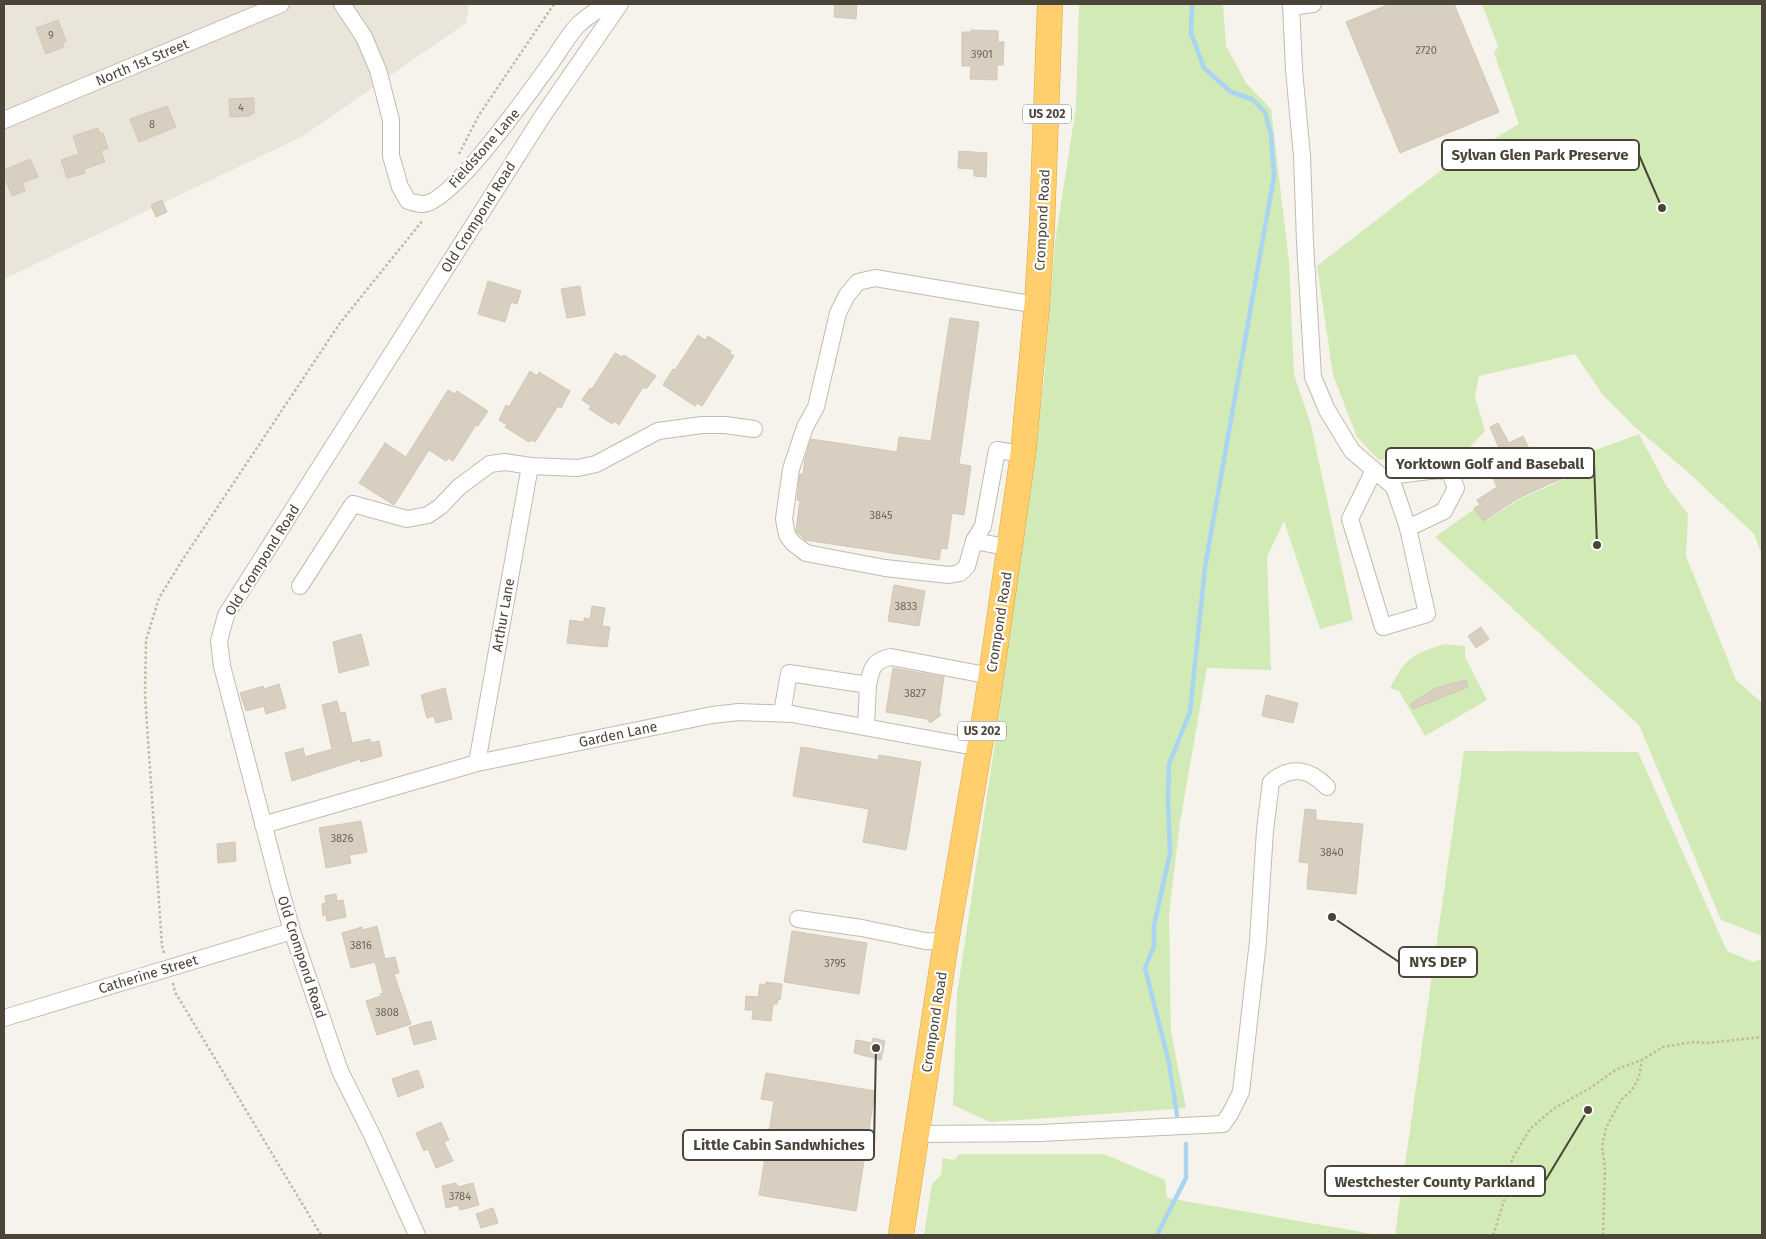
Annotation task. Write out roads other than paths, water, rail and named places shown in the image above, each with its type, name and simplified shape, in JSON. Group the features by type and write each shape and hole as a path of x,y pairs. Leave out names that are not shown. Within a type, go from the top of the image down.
{"highway":[{"name":"Crompond Road","path":"901,1235 946,942 980,748 1011,548 1023,454 1037,305 1042,225 1050,4"}],"street":[{"name":"North 1st Street","path":"4,120 281,4"},
{"name":"Fieldstone Lane","path":"342,4 364,37 378,70 391,120 391,156 400,187 408,201 424,204 437,199 461,177 514,114 577,26 596,10 608,4"},
{"name":"Old Crompond Road","path":"417,1235 372,1135 340,1071 292,931 222,666 219,641 226,614 542,117 620,4"},
{"path":"1312,4 1291,6 1294,70 1302,156 1313,378 1327,410 1352,451 1378,473 1394,487 1408,528 1427,614 1383,628 1350,519 1378,473"},
{"path":"1023,454 998,450 983,526 974,541 967,566 960,573 949,575 885,568 806,553 786,535 784,519 790,469 805,427 816,407 838,313 847,295 858,282 875,278 1037,305"},
{"path":"300,586 353,504 407,519 428,515 441,506 459,487 490,464 505,462 530,466 578,468 596,464 658,431 678,427 725,425 754,430"},
{"name":"Arthur Lane","path":"477,763 530,466"},
{"path":"1378,473 1449,470 1456,488 1444,511 1408,528"},
{"path":"974,541 1011,548"},
{"path":"866,727 870,674 874,665 880,659 890,657 991,676"},
{"path":"782,713 789,673 868,684"},
{"name":"Garden Lane","path":"263,825 477,763 712,715 739,712 782,713 980,748"},
{"path":"917,1134 1040,1133 1223,1124 1241,1092 1258,942 1265,830 1271,782 1280,775 1290,771 1301,771 1312,775 1327,787"},
{"path":"798,919 862,928 925,941 946,942"},
{"name":"Catherine Street","path":"4,1018 292,931"}],"waterway":[{"path":"1177,1115 1169,1063 1145,968 1154,946 1154,926 1170,853 1169,764 1190,712 1205,567 1274,176 1271,135 1265,112 1252,99 1231,92 1204,68 1191,33 1192,4"},
{"path":"1157,1235 1186,1178 1186,1144"}],"place":[{"name":"Sylvan Glen Park Preserve","path":"1662,208"},
{"name":"Yorktown Golf and Baseball","path":"1597,545"},
{"name":"NYS DEP","path":"1332,917"},
{"name":"Little Cabin Sandwhiches","path":"876,1048"},
{"name":"Westchester County Parkland","path":"1588,1110"}]}
